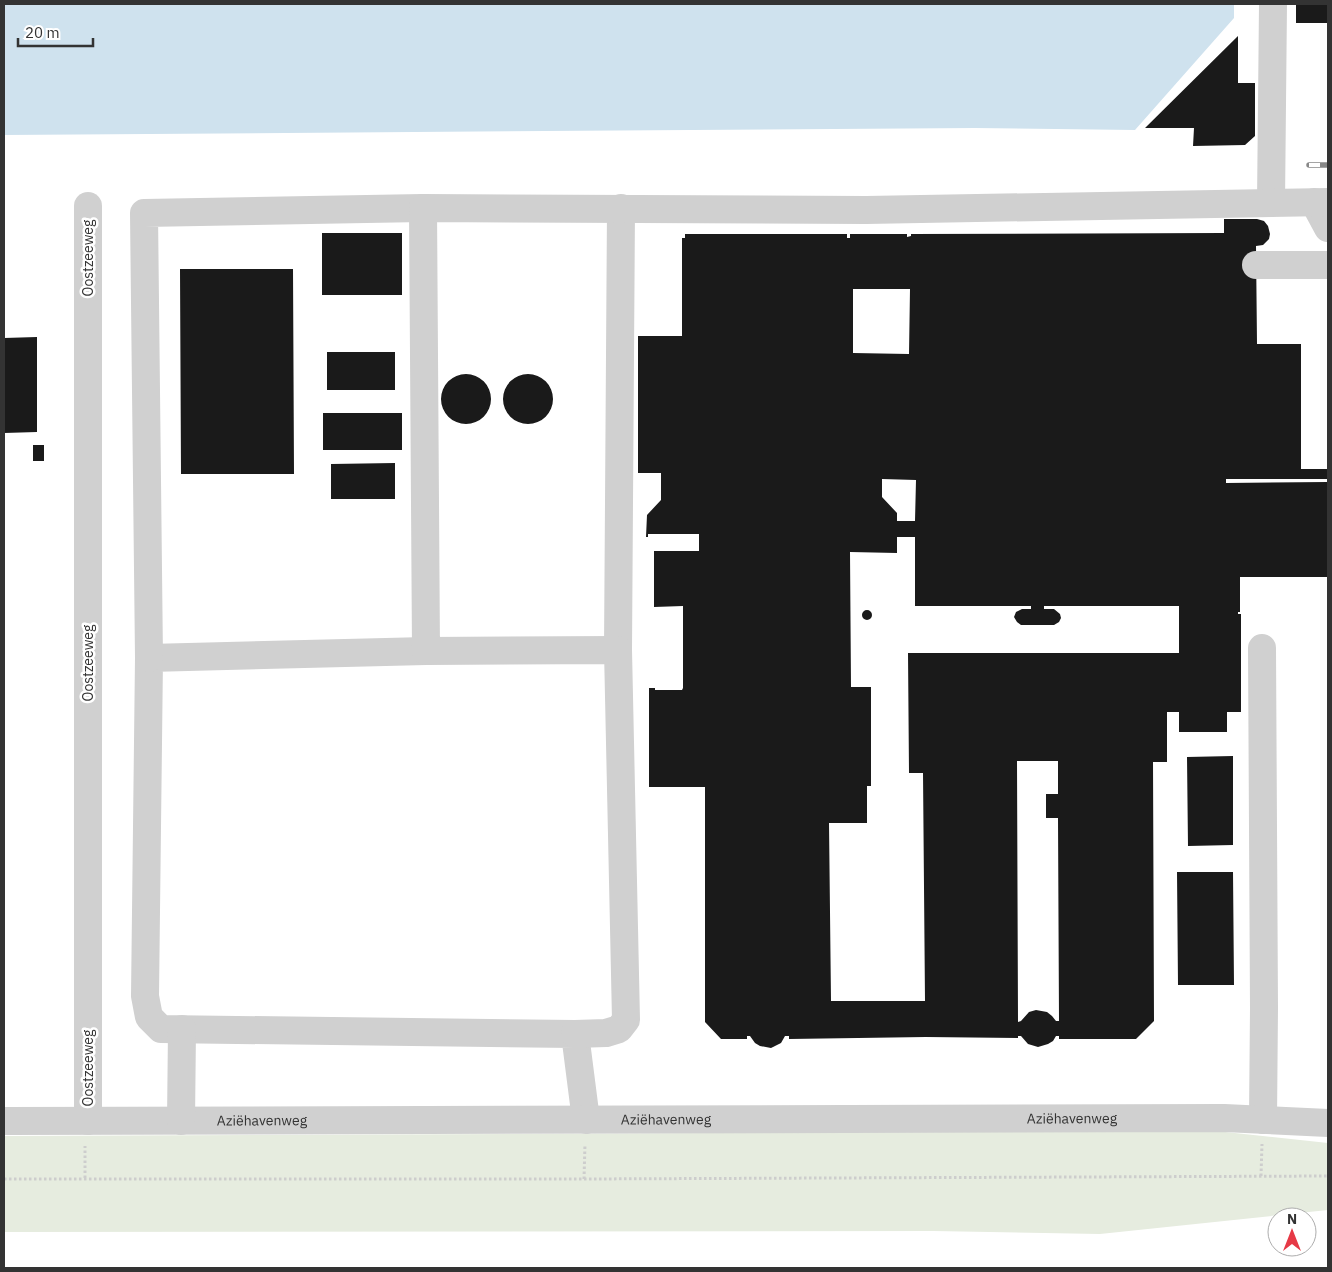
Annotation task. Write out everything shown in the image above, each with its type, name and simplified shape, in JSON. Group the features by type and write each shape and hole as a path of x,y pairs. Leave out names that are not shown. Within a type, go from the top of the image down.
{"street":[{"path":"1271,202 1273,4"},
{"path":"621,208 618,650 626,1020 619,1029 606,1033 575,1034 161,1029 149,1017 145,996 149,658 144,213 423,208 621,208 866,210 1321,202 1328,228"},
{"name":"Oostzeeweg","path":"88,206 88,1121"},
{"path":"423,208 426,651"},
{"path":"1256,265 1328,265"},
{"path":"1262,648 1263,1120"},
{"path":"149,658 426,651 618,650"},
{"path":"181,1121 182,1029"},
{"path":"575,1034 586,1120"},
{"name":"Aziëhavenweg","path":"4,1121 1224,1118 1328,1123"}],"path":[{"path":"584,1179 586,1120"},
{"path":"4,1179 1328,1176"}],"shaded area":[{"path":"1216,1131 1328,1143 1328,1210 1317,1211 1317,1207 1267,1207 1267,1216 1100,1234 933,1231 4,1232 4,1136"}],"water":[{"path":"4,4 1234,4 1234,18 1135,130 975,128 4,135"}],"building":[{"path":"1296,4 1328,4 1328,23 1296,23"},
{"path":"1238,36 1238,83 1255,83 1255,136 1245,145 1193,146 1194,128 1145,128"},
{"path":"1224,219 1257,219 1264,221 1268,226 1269,239 1263,245 1256,246 1257,344 1301,344 1301,469 1328,469 1328,479 1226,479 1226,483 1328,482 1328,577 1240,577 1240,612 1238,614 1241,614 1241,712 1227,712 1227,732 1179,732 1179,712 1167,712 1167,762 1153,762 1154,1021 1136,1039 1059,1039 1059,1036 1056,1036 1053,1041 1038,1047 1028,1044 1021,1036 1018,1036 1018,1038 789,1039 789,1036 785,1036 781,1043 771,1048 760,1046 750,1036 747,1036 747,1039 721,1039 705,1022 705,787 649,787 649,688 655,688 655,690 682,690 683,688 683,606 654,607 654,551 699,551 699,534 648,534 648,537 646,537 647,515 661,500 661,473 638,473 638,336 682,336 682,238 685,238 685,234 847,234 847,238 850,238 850,234 907,234 907,237 911,236 911,234 1224,233","holes":["853,289 910,289 909,354 853,353","882,479 916,480 915,521 897,521 897,513 882,497","897,537 915,537 915,606 1031,606 1031,609 1022,609 1016,612 1014,617 1021,625 1054,625 1059,622 1060,614 1054,609 1044,609 1044,606 1179,606 1179,653 908,653 909,773 923,773 925,1001 831,1001 829,823 867,823 867,786 871,786 871,687 851,687 850,552 897,553","1017,761 1058,761 1058,794 1046,794 1046,818 1058,818 1059,1021 1056,1021 1047,1012 1036,1010 1029,1012 1018,1022"]},
{"path":"322,233 402,233 402,295 322,295"},
{"path":"180,269 293,269 294,474 181,474"},
{"path":"37,337 37,432 4,433 4,338"},
{"path":"327,352 395,352 395,390 327,390"},
{"path":"466,374 480,378 487,385 491,399 487,413 480,420 466,424 452,420 445,413 441,399 445,385 452,378"},
{"path":"528,374 542,378 549,385 553,399 549,413 542,420 528,424 514,420 507,413 503,399 507,385 514,378"},
{"path":"323,413 402,413 402,450 323,450"},
{"path":"33,445 44,445 44,461 33,461"},
{"path":"395,463 395,499 331,499 331,464"},
{"path":"865,610 869,610 872,615 869,620 865,620 862,617 862,613"},
{"path":"1233,756 1233,845 1188,846 1187,757"},
{"path":"1177,872 1233,872 1234,985 1178,985"}],"railway":[{"path":"1309,165 1328,165"}]}
